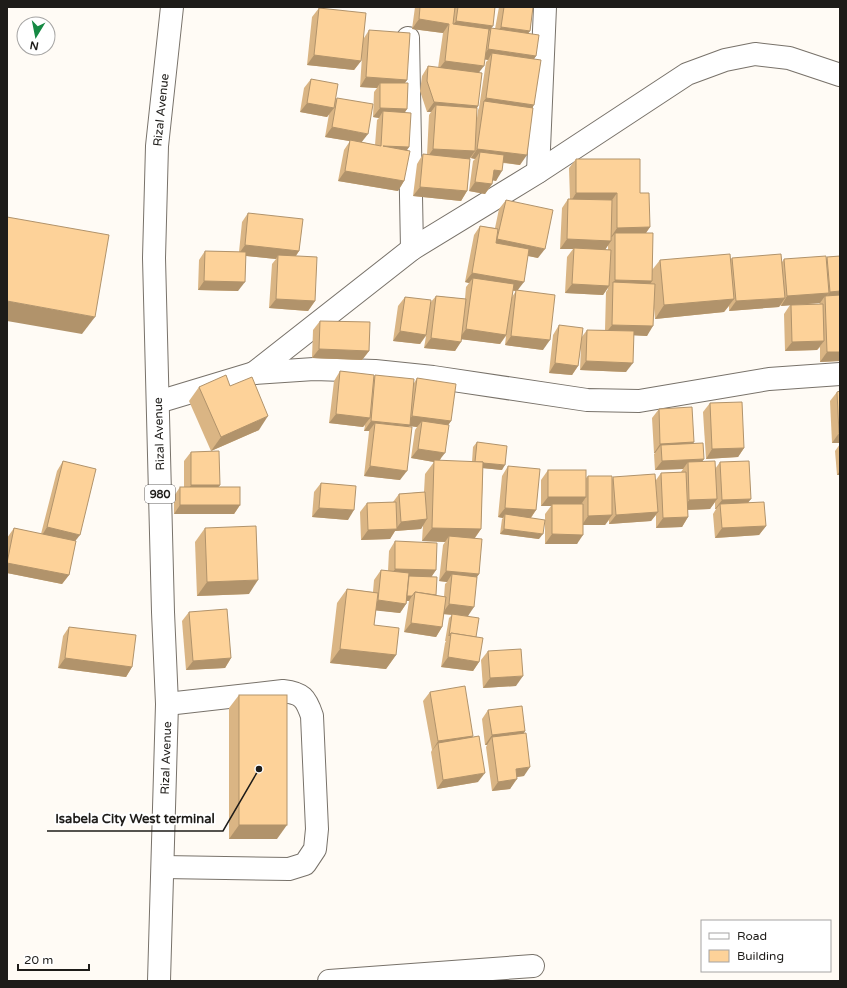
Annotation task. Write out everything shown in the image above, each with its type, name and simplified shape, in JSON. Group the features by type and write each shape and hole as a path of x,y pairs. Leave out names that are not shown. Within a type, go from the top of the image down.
{"street":[{"name":"Rizal Avenue","path":"159,981 167,704 163,612 154,258 157,146 172,7"},
{"path":"538,172 545,7"},
{"path":"408,38 412,249"},
{"path":"254,373 412,249 538,172 687,74 725,60 755,54 789,58 840,75"},
{"path":"158,402 254,373 314,369 375,371 433,377 587,400 611,401 639,401 769,379 840,374"},
{"path":"163,867 289,869 298,867 305,864 315,849 316,829 312,716 303,697 294,692 283,691 167,704"},
{"path":"329,981 533,966"}],"building":[{"path":"420,7 455,7 453,24 489,29 484,66 445,61 449,24 419,19"},
{"path":"458,7 495,7 493,26 456,21"},
{"path":"504,7 533,7 530,31 501,27"},
{"path":"319,8 366,13 361,61 314,55"},
{"path":"491,28 539,35 536,56 488,49"},
{"path":"369,30 410,33 407,80 366,77"},
{"path":"492,53 541,60 534,105 486,98"},
{"path":"428,66 482,73 478,106 434,102 427,81"},
{"path":"311,79 338,84 334,108 307,103"},
{"path":"380,83 408,83 407,109 380,108"},
{"path":"337,98 373,104 368,134 332,127"},
{"path":"484,101 533,108 527,155 477,149"},
{"path":"436,105 477,108 475,151 433,149"},
{"path":"383,111 411,113 409,147 383,146 410,151 404,181 345,171 350,140 381,146"},
{"path":"480,152 504,155 502,171 494,170 492,184 475,182"},
{"path":"423,154 470,159 467,191 420,187"},
{"path":"576,159 640,159 640,193 649,193 650,227 617,228 617,193 576,193"},
{"path":"568,199 612,200 611,241 567,239"},
{"path":"506,200 553,210 545,249 497,239"},
{"path":"248,213 303,219 299,251 245,245"},
{"path":"7,217 109,235 95,317 7,301"},
{"path":"480,226 498,229 496,243 529,249 524,282 472,273"},
{"path":"615,233 653,233 652,281 615,280"},
{"path":"574,248 611,250 609,286 572,284"},
{"path":"205,251 246,252 245,282 204,281"},
{"path":"730,254 734,299 664,305 660,260"},
{"path":"781,254 785,298 736,301 732,258"},
{"path":"278,255 317,257 315,301 276,299"},
{"path":"826,256 829,293 787,296 784,259"},
{"path":"840,256 840,291 830,292 827,257"},
{"path":"473,278 514,284 506,335 466,329"},
{"path":"613,282 655,284 653,326 612,325"},
{"path":"516,290 555,295 550,340 511,336"},
{"path":"840,295 840,352 827,352 825,296"},
{"path":"436,296 466,299 461,342 431,338"},
{"path":"405,297 431,300 426,335 400,331"},
{"path":"823,304 824,341 792,342 791,305"},
{"path":"320,321 370,322 369,351 319,349"},
{"path":"559,325 583,328 578,366 555,363"},
{"path":"587,330 634,331 633,363 586,361"},
{"path":"340,371 374,375 370,418 336,414"},
{"path":"226,375 230,386 252,377 268,416 221,437 199,387"},
{"path":"375,375 414,379 410,425 371,421"},
{"path":"417,378 456,384 451,421 412,416"},
{"path":"840,391 840,433 839,433 837,392"},
{"path":"742,402 744,448 712,449 710,403"},
{"path":"692,407 694,442 660,444 659,409"},
{"path":"422,421 449,425 445,453 418,449"},
{"path":"375,423 412,427 407,471 370,466"},
{"path":"477,442 507,446 505,465 475,462"},
{"path":"703,443 704,459 662,461 661,445"},
{"path":"219,451 220,485 191,485 191,452"},
{"path":"434,460 483,462 481,529 432,528"},
{"path":"63,461 96,469 80,535 47,527"},
{"path":"715,461 717,499 689,500 688,462"},
{"path":"749,461 751,499 722,500 720,462"},
{"path":"508,466 540,469 536,510 505,508"},
{"path":"548,470 586,470 586,497 548,497"},
{"path":"686,472 688,517 663,518 661,473"},
{"path":"655,474 658,512 616,515 613,477"},
{"path":"588,476 612,476 612,515 588,516"},
{"path":"321,483 356,486 354,510 319,508"},
{"path":"180,487 240,487 240,505 180,505"},
{"path":"425,492 427,519 401,522 399,494"},
{"path":"396,502 397,529 368,530 367,503"},
{"path":"764,502 766,526 722,528 720,504"},
{"path":"552,504 583,504 583,535 552,534"},
{"path":"505,514 545,520 543,534 504,529"},
{"path":"256,526 258,580 207,582 205,528"},
{"path":"14,528 76,541 69,575 7,563"},
{"path":"449,536 482,539 479,574 446,571"},
{"path":"395,541 437,543 436,570 395,569"},
{"path":"381,570 409,573 406,604 378,600"},
{"path":"452,574 477,577 474,607 449,604"},
{"path":"409,576 437,577 436,595 415,592 412,596 407,596"},
{"path":"347,589 378,593 374,625 399,628 396,655 340,649"},
{"path":"415,592 446,597 442,627 411,623"},
{"path":"227,609 231,658 193,661 189,612"},
{"path":"452,614 479,618 476,637 451,633 449,636"},
{"path":"69,627 136,635 132,667 65,658"},
{"path":"451,633 483,638 479,662 448,657"},
{"path":"521,649 523,676 490,678 488,651"},
{"path":"465,686 473,736 438,741 430,692"},
{"path":"239,695 287,695 287,825 239,825"},
{"path":"522,706 525,731 492,735 488,710"},
{"path":"526,733 530,767 516,769 517,779 498,782 492,737"},
{"path":"479,736 485,773 443,780 438,743"}],"place":[{"name":"Isabela City West terminal","path":"259,769"}]}
